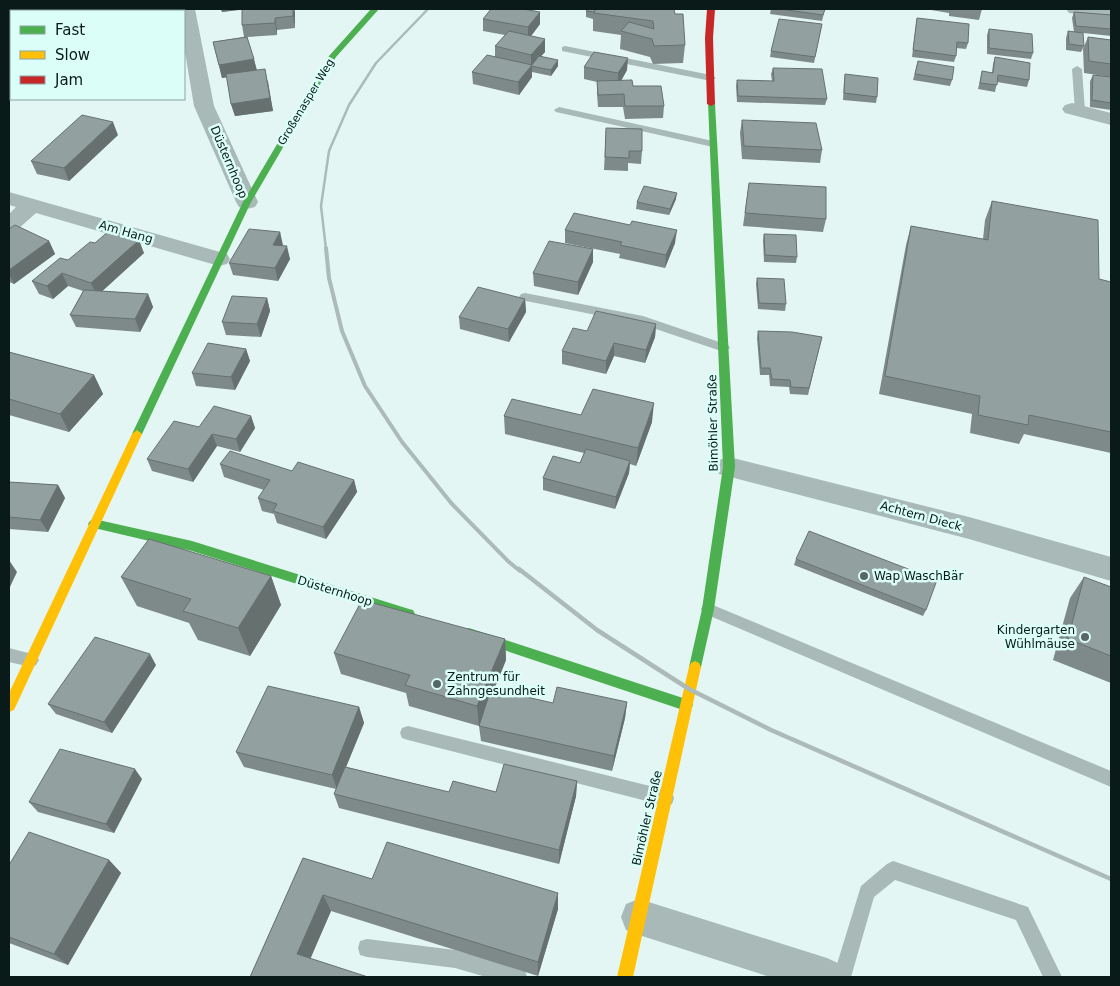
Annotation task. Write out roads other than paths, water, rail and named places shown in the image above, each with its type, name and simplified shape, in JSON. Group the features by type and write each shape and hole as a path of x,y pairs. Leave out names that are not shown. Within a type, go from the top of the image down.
{"street":[{"name":"Düsternhoop","path":"9,706 247,202 204,106 186,9"},
{"name":"Großenasper Weg","path":"247,202 333,56 375,9"},
{"name":"Bimöhler Straße","path":"625,977 708,609 729,466 710,78 711,9"},
{"path":"1076,9 1111,14"},
{"path":"1076,110 1111,118"},
{"name":"Am Hang","path":"9,198 219,259"},
{"path":"9,225 33,204"},
{"name":"Achtern Dieck","path":"729,466 857,498 1111,569"},
{"name":"Düsternhoop","path":"94,524 192,546 421,618"},
{"path":"459,630 573,666 686,705"},
{"path":"639,917 826,977"}],"lane":[{"path":"565,49 710,78"},
{"path":"1076,110 1079,78 1077,69"},
{"path":"559,110 596,120 713,144"},
{"path":"525,297 650,322 724,348"},
{"path":"708,609 1111,779"},
{"path":"9,655 31,660"},
{"path":"408,733 666,798"},
{"path":"842,977 867,892 893,870 1022,913 1053,977"},
{"path":"367,948 454,960 518,977"}],"railway":[{"path":"326,249 321,206 329,151 349,105 376,63 428,9"},
{"path":"326,248 329,278 342,331 365,386 402,442 452,504 520,571"},
{"path":"519,569 597,630 689,689 771,730 1111,879"}],"place":[{"name":"Wap WaschBär","path":"864,576"},
{"name":"Kindergarten Wühlmäuse","path":"1085,637"},
{"name":"Zentrum für Zahngesundheit","path":"437,684"}]}
